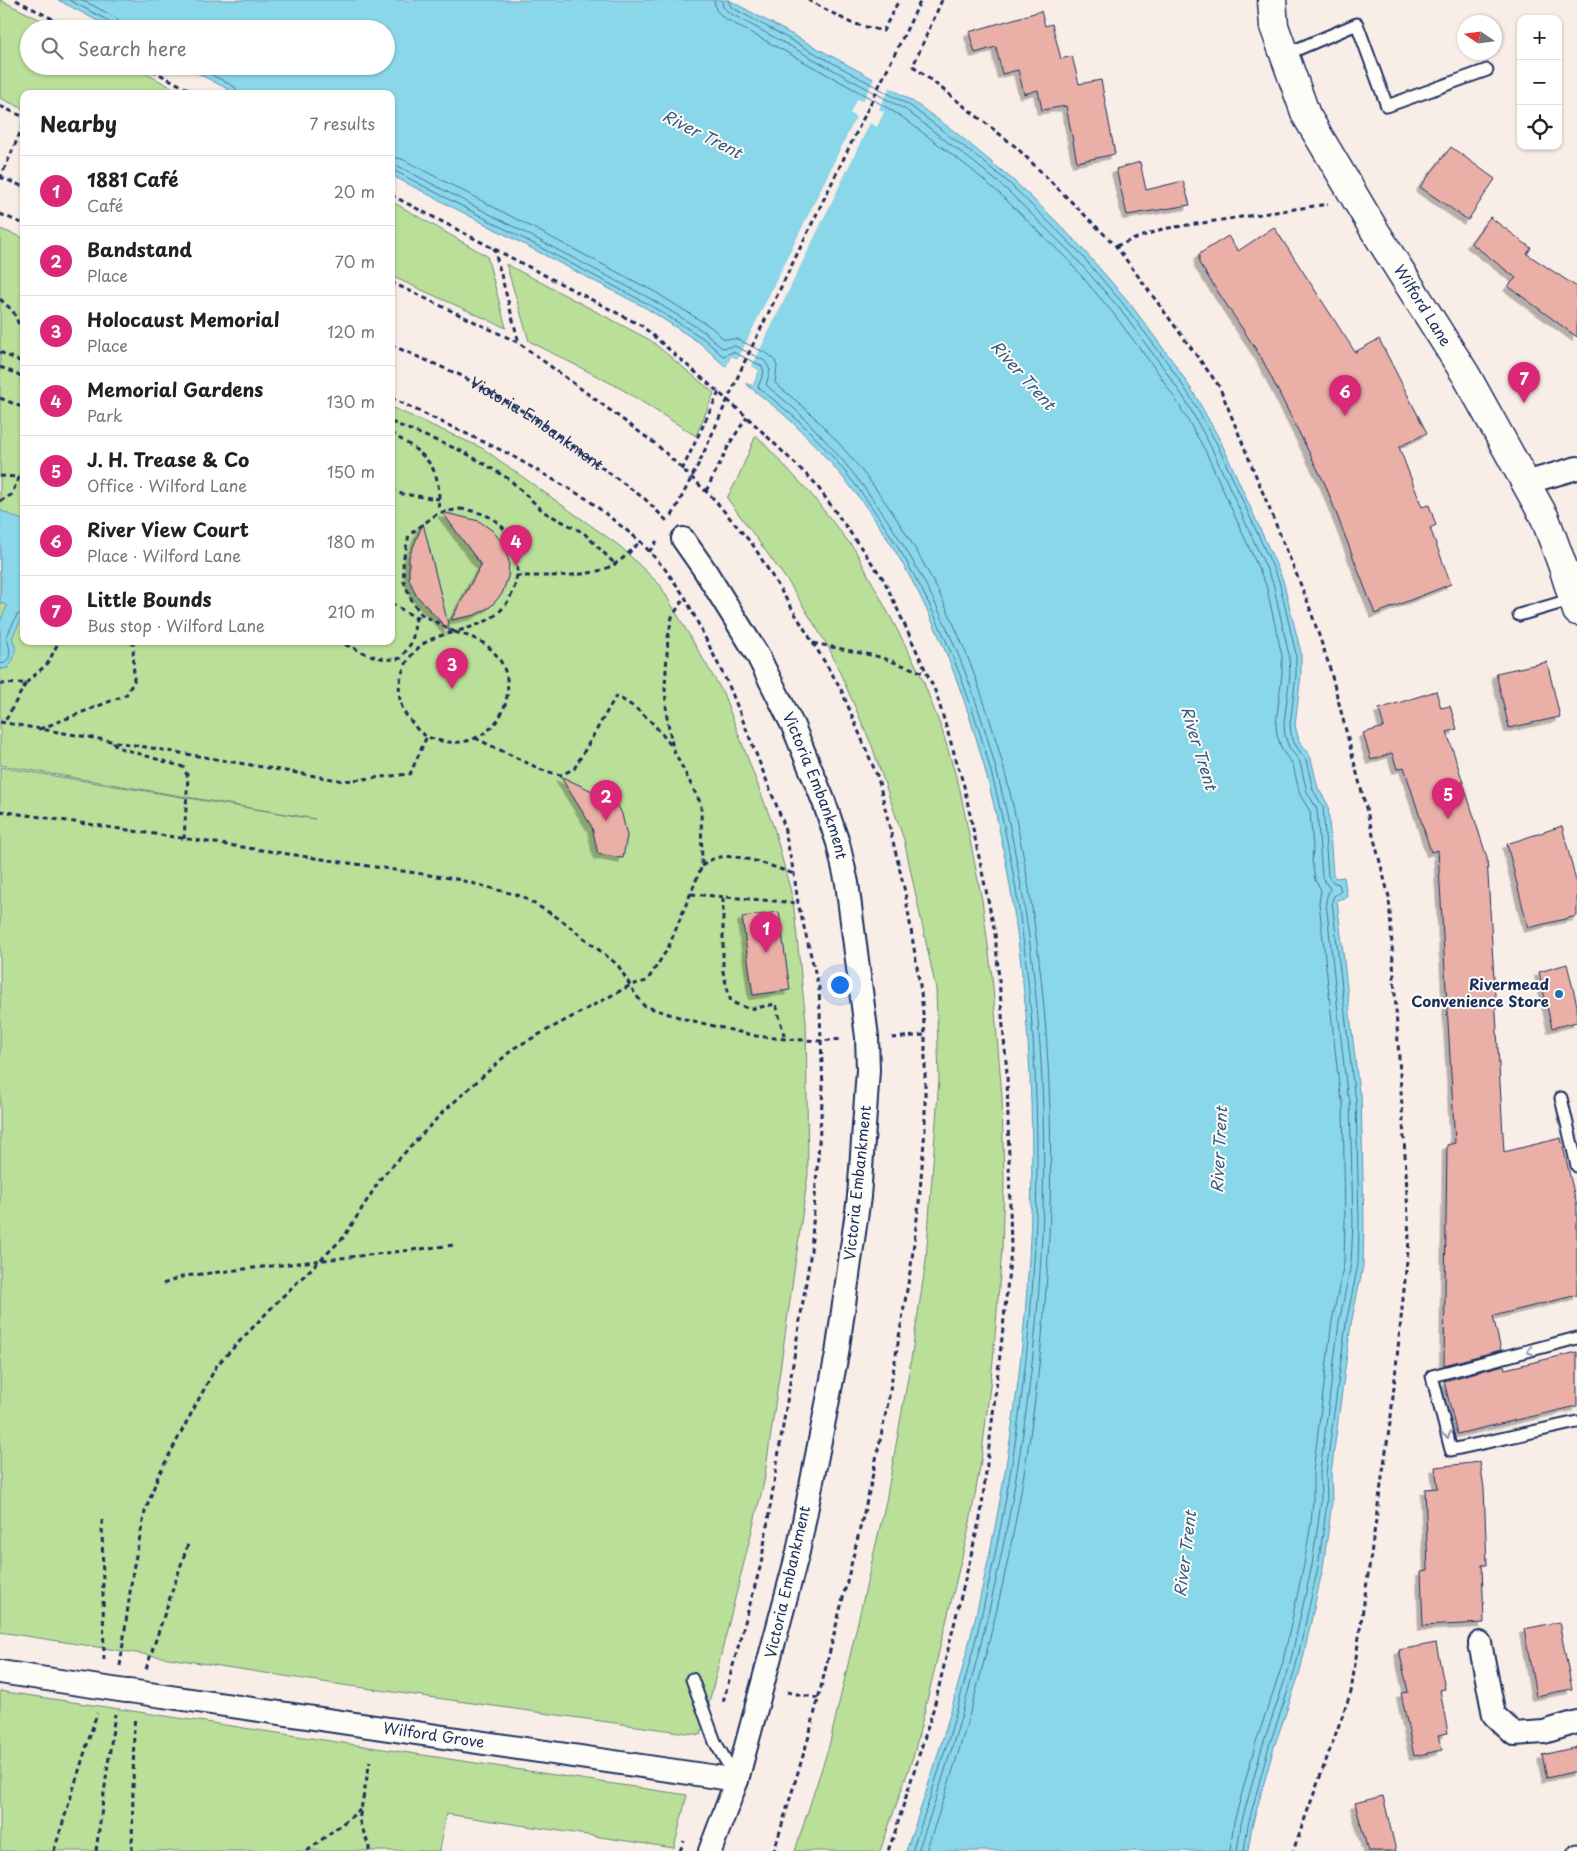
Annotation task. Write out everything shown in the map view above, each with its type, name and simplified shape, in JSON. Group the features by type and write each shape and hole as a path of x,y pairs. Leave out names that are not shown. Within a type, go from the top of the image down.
{"main road":[{"name":"Wilford Lane","path":"1272,0 1274,26 1306,115 1374,231 1466,375 1545,518 1575,605"}],"street":[{"path":"1525,482 1577,468"},
{"name":"Victoria Embankment","path":"683,539 758,654 793,726 824,802 838,843 847,883 867,1037 868,1070 859,1197 837,1354 798,1552 737,1780 710,1851"},
{"path":"1480,1643 1494,1715 1514,1734 1544,1732 1577,1722"},
{"name":"Wilford Grove","path":"0,1672 737,1780"}],"lane":[{"path":"1284,55 1357,24 1387,106 1487,70"},
{"path":"1519,615 1575,605"},
{"path":"1561,1098 1577,1166"},
{"path":"1577,1338 1432,1376 1451,1450 1577,1422"},
{"path":"692,1679 715,1742 737,1780"}],"path":[{"path":"16,0 55,20"},
{"path":"808,0 851,23 883,30 899,0"},
{"path":"692,477 744,363 921,0"},
{"path":"942,0 913,66 1016,147 1116,246 1219,386 1307,600 1329,664 1389,897 1409,1241 1391,1416 1351,1692 1293,1851"},
{"path":"161,75 189,90"},
{"path":"0,106 20,115"},
{"path":"20,133 0,178 20,186"},
{"path":"395,196 642,326 747,417 815,483 884,580 936,693 964,786 995,933 1007,1073 1011,1250 981,1514 934,1707 888,1851"},
{"path":"1116,246 1162,229 1335,203"},
{"path":"0,214 20,222"},
{"path":"493,248 519,344"},
{"path":"395,284 519,344 658,445 706,491 730,443 747,417"},
{"path":"0,299 13,312 20,327"},
{"name":"Victoria Embankment","path":"395,347 460,375 531,416 645,499 668,522 692,477"},
{"path":"0,352 20,360"},
{"path":"0,367 20,375"},
{"path":"682,470 719,392"},
{"path":"0,398 20,406"},
{"path":"395,400 507,453 587,499 640,542 670,575 685,597 730,688 779,813 794,874 798,903 819,988 823,1089 810,1251 761,1564 722,1704 715,1742"},
{"path":"395,424 464,452 509,479 544,512 584,533 615,564"},
{"path":"395,435 419,450 435,472 439,499 438,511"},
{"path":"0,476 19,477 11,495 0,501"},
{"path":"395,491 439,499"},
{"path":"516,576 515,588 502,609 492,618 455,632 429,640 415,650 407,661 400,681 400,694 404,712 418,730 427,736 438,741 460,743 475,738 489,730 501,716 508,686 504,669 497,656 483,643 455,632 421,614 412,602 404,582 403,561 409,535 438,512 460,509 474,511 493,519 512,542 518,562 516,576"},
{"path":"516,576 550,576 603,570 615,564 640,542"},
{"path":"674,749 667,718 665,687 668,637 672,617 685,597"},
{"path":"395,605 416,618"},
{"path":"347,645 393,661 401,658 412,642 416,618 421,614"},
{"path":"812,643 880,657 927,674"},
{"path":"57,645 48,663 26,683 2,722 344,781 410,774 427,736"},
{"path":"39,729 126,696 134,681 133,645"},
{"path":"0,684 26,683"},
{"path":"96,1851 119,1690 120,1657 133,1570 145,1512 158,1476 217,1365 278,1301 344,1237 380,1178 442,1113 514,1048 631,985 647,981 668,948 702,866 701,804 674,749 656,725 641,711 616,696 574,769 560,775 542,770 475,738"},
{"path":"113,742 116,747 183,767 188,777 184,839"},
{"path":"0,811 456,879 521,896 560,919 618,965 644,1006 660,1012 756,1036 785,1039 821,1040 867,1037 899,1039 925,1036"},
{"path":"702,866 716,858 734,857 757,861 794,874"},
{"path":"691,894 798,903"},
{"path":"723,898 723,972 731,1002 750,1009 776,1004 785,1039"},
{"path":"163,1284 184,1276 455,1245"},
{"path":"102,1520 104,1655 119,1690"},
{"path":"148,1662 189,1541"},
{"path":"54,1851 96,1721 119,1690"},
{"path":"132,1851 134,1726"},
{"path":"369,1851 369,1846 359,1820 370,1761"},
{"path":"307,1851 360,1810"}],"green space":[{"path":"0,0 41,20 20,20 20,75 149,75 177,90 20,90 20,107 0,98"},
{"path":"395,203 487,256 506,328 395,278"},
{"path":"0,229 20,236 20,645 395,645 395,409 482,448 621,547 660,585 723,693 774,828 793,900 806,1022 808,1174 764,1482 701,1735 336,1684 0,1632 0,767 315,819 0,765"},
{"path":"506,264 650,340 714,393 696,436 620,388 529,341"},
{"path":"756,435 810,493 855,550 920,673 942,730 960,790 982,900 992,976 1002,1096 1004,1183 1002,1249 993,1361 981,1461 969,1528 914,1754 880,1851 795,1851 829,1746 886,1501 909,1372 926,1261 939,1079 936,989 904,840 872,746 830,650 789,583 727,498 737,480"},
{"path":"0,1691 687,1795 674,1848 446,1814 439,1851 0,1851"}],"water":[{"name":"River Trent","path":"58,0 729,0 912,101 954,131 1013,180 1080,246 1128,301 1195,395 1221,442 1283,580 1301,653 1301,675 1295,725 1299,741 1311,759 1318,788 1328,805 1333,875 1336,878 1344,877 1347,897 1337,900 1359,1093 1361,1093 1363,1266 1351,1324 1331,1473 1332,1502 1323,1567 1300,1672 1274,1747 1252,1826 1248,1851 906,1851 944,1735 975,1618 1000,1498 1019,1378 1029,1256 1032,1134 1026,1013 1011,892 990,788 976,737 940,638 917,590 891,544 861,500 807,437 745,383 753,385 759,370 731,356 726,367 700,343 646,308 395,177 395,90 229,90 201,75 395,75 395,20 96,20"},
{"path":"0,510 20,519 20,621 12,638 15,653 12,661 8,668 0,669 0,622 7,606 0,602"}],"pier":[{"path":"875,77 891,85 879,109 884,112 877,127 870,123 752,366 759,370 753,385 745,383 745,386 743,381 751,382 756,371 732,359 728,368 726,367 731,356 738,359 856,117 850,113 857,99 863,101"}],"building":[{"path":"1041,11 1045,26 1052,24 1061,59 1072,56 1079,84 1101,80 1115,154 1077,162 1066,106 1042,110 1038,90 1024,94 1018,70 1002,74 996,47 975,53 969,32"},
{"path":"1451,147 1495,179 1468,220 1420,187"},
{"path":"1140,162 1146,190 1183,181 1190,205 1127,215 1116,169"},
{"path":"1490,217 1531,248 1527,254 1577,287 1577,337 1508,286 1516,278 1471,243"},
{"path":"1274,227 1355,352 1379,339 1427,433 1399,447 1422,507 1429,505 1436,525 1430,528 1451,584 1375,614 1325,484 1261,357 1199,263 1199,254 1228,236 1238,251"},
{"path":"442,512 479,521 493,531 504,545 509,562 508,577 502,594 490,607 475,615 451,620 481,565"},
{"path":"423,523 450,632 416,595 409,579 409,557"},
{"path":"1547,662 1560,717 1509,728 1496,673"},
{"path":"1436,691 1441,708 1450,706 1457,729 1447,732 1487,858 1504,1152 1561,1138 1577,1206 1577,1295 1493,1316 1501,1350 1444,1365 1447,1145 1455,1143 1438,850 1431,852 1404,767 1397,769 1392,753 1371,760 1363,733 1384,727 1379,709"},
{"path":"560,776 617,804 622,814 627,836 623,858 598,854 592,827"},
{"path":"1562,826 1577,885 1577,916 1528,928 1507,844"},
{"path":"779,912 790,990 753,995 742,917"},
{"name":"Rivermead Convenience Store","path":"1567,964 1577,1005 1577,1022 1552,1028 1539,972"},
{"path":"1577,1352 1577,1406 1457,1434 1444,1381 1504,1365 1505,1369"},
{"path":"1480,1462 1484,1488 1487,1565 1482,1565 1484,1623 1423,1626 1421,1571 1428,1570 1425,1489 1438,1488 1435,1467"},
{"path":"1559,1622 1572,1689 1536,1696 1524,1629"},
{"path":"1436,1643 1445,1689 1440,1690 1448,1733 1438,1735 1442,1750 1414,1756 1401,1693 1408,1692 1399,1650"},
{"path":"1577,1747 1577,1771 1547,1778 1542,1755"},
{"path":"1383,1796 1396,1851 1368,1851 1355,1803"}],"place":[{"name":"Little Bounds","path":"1524,403"},
{"name":"River View Court","path":"1345,416"},
{"name":"Memorial Gardens","path":"516,566"},
{"name":"Holocaust Memorial","path":"452,689"},
{"name":"J. H. Trease & Co","path":"1448,819"},
{"name":"Bandstand","path":"606,821"},
{"name":"1881 Café","path":"766,953"},
{"name":"Rivermead Convenience Store","path":"1559,994"}]}
